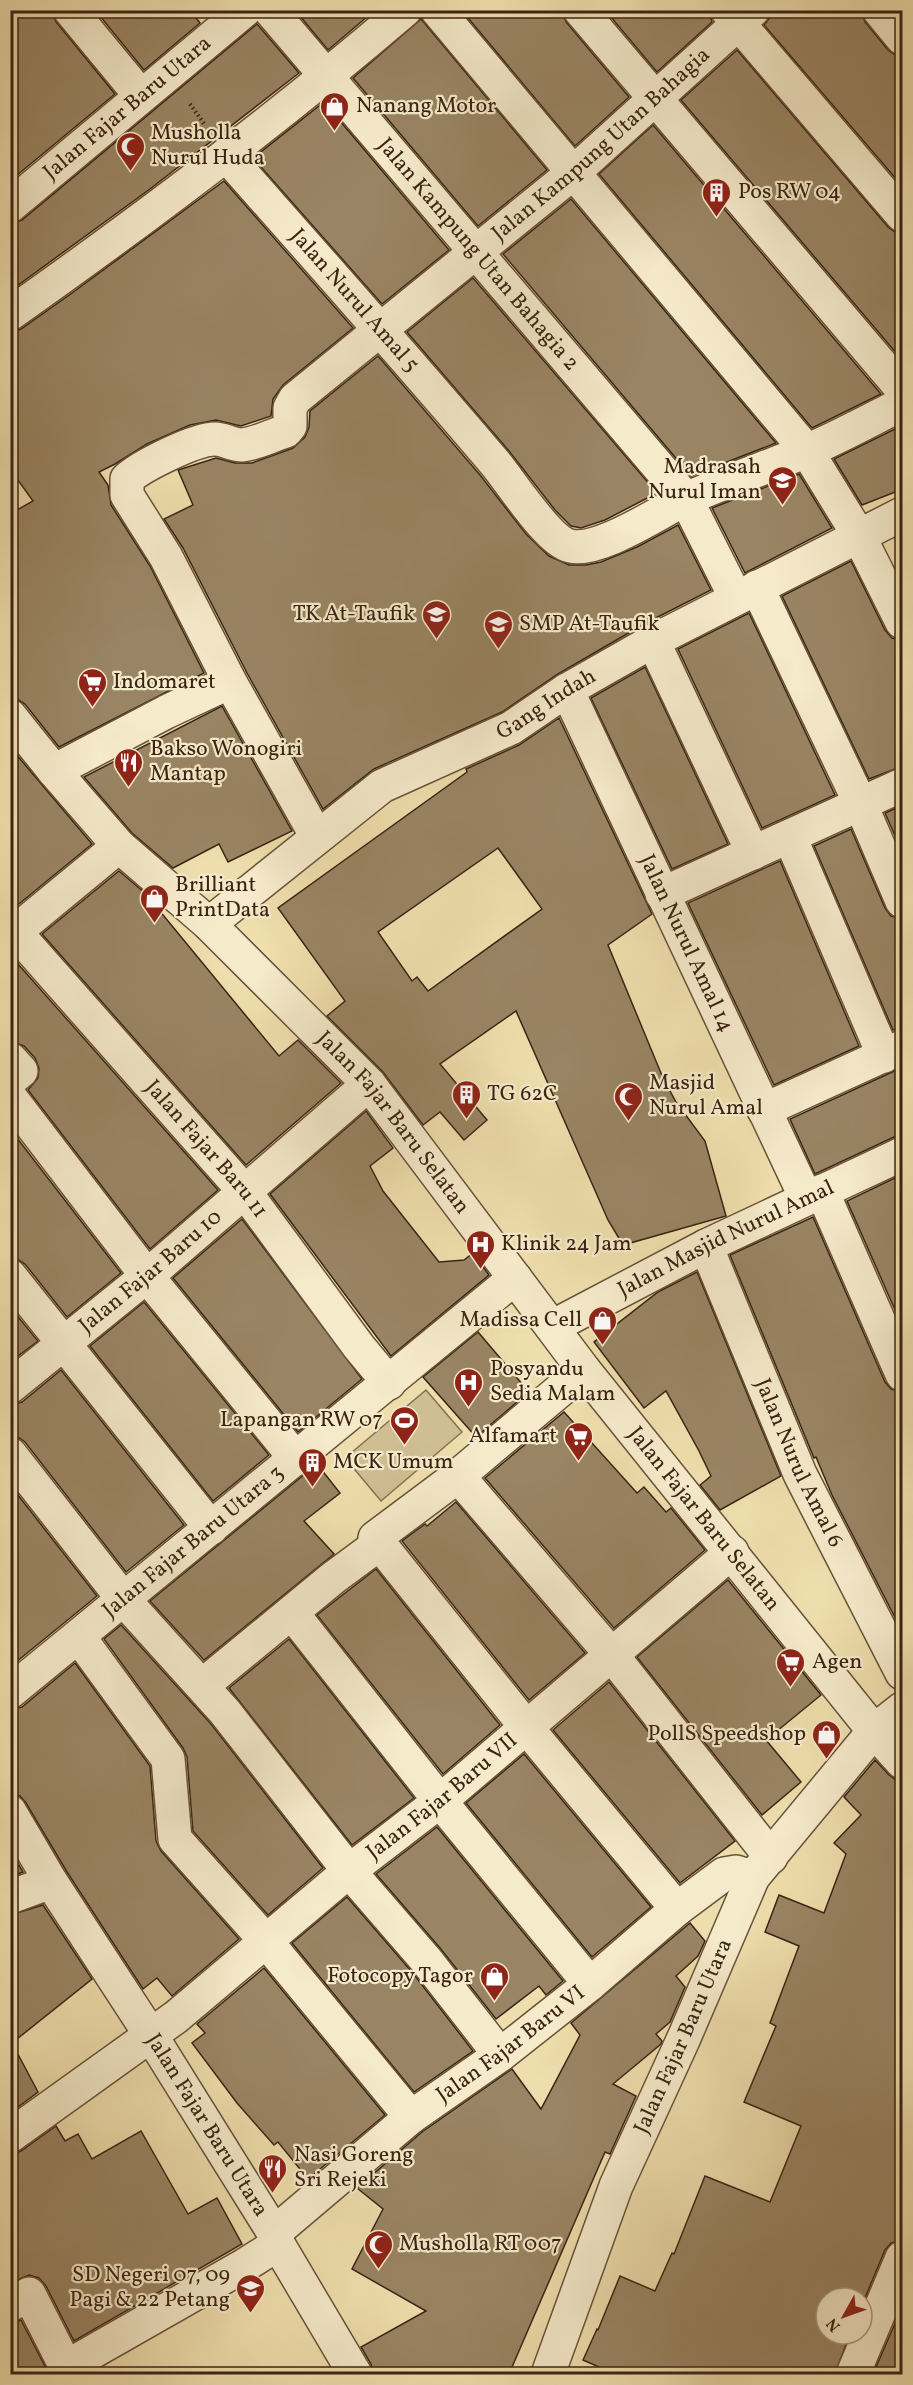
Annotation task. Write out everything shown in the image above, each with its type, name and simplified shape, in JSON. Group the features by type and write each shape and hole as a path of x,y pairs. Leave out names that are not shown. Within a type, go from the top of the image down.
{"street":[{"path":"70,10 141,96"},
{"name":"Jalan Fajar Baru Utara","path":"10,207 245,10"},
{"name":"Jalan Kampung Utan Bahagia 2","path":"270,10 686,499 747,592 861,805 903,901"},
{"path":"10,314 226,155 328,76 405,10"},
{"path":"437,10 807,451 859,536 903,622"},
{"path":"580,10 903,389"},
{"path":"879,10 903,38"},
{"path":"739,15 903,215"},
{"name":"Jalan Kampung Utan Bahagia","path":"230,682 166,557 127,495 127,480 135,472 157,460 207,440 224,440 242,445 286,431 290,426 291,403 573,173 654,99 739,15"},
{"name":"Jalan Nurul Amal 5","path":"226,155 438,394 543,525 556,539 569,546 586,547 637,525 686,499 807,451 903,404"},
{"name":"Gang Indah","path":"209,924 382,786 511,728 567,690 653,641 903,514"},
{"path":"653,641 753,853"},
{"path":"54,771 166,712 230,682 317,837"},
{"name":"Jalan Nurul Amal 14","path":"567,690 764,1110 814,1194 903,1374"},
{"name":"Jalan Fajar Baru Selatan","path":"10,716 119,846 209,924 369,1084 584,1370 874,1731 903,1762"},
{"path":"662,894 903,785"},
{"path":"764,1110 893,1052 790,837"},
{"path":"12,931 119,846"},
{"name":"Jalan Fajar Baru 11","path":"12,931 245,1192 388,1383"},
{"path":"10,1059 21,1071 10,1080"},
{"name":"Jalan Fajar Baru 10","path":"10,1387 147,1276 369,1084"},
{"path":"10,1097 147,1276 296,1459"},
{"name":"Jalan Masjid Nurul Amal","path":"552,1327 706,1246 903,1154"},
{"name":"Jalan Nurul Amal 6","path":"706,1246 801,1474 903,1673"},
{"path":"10,1276 211,1528"},
{"name":"Jalan Fajar Baru Utara 3","path":"10,1692 515,1278"},
{"path":"584,1370 458,1476 375,1538 527,1728 678,1909"},
{"path":"10,1454 124,1600 166,1648 203,1685 349,1871 426,1960 500,2055"},
{"path":"458,1476 611,1654 762,1867"},
{"path":"203,1685 333,1578 379,1544"},
{"name":"Jalan Fajar Baru VII","path":"10,2136 176,2017 349,1871 440,1801 732,1552"},
{"path":"292,1613 440,1801 590,1984"},
{"path":"79,1637 168,1759 175,1839 266,1941 411,2117"},
{"name":"Jalan Fajar Baru Utara","path":"548,2374 616,2186 762,1867 874,1731 903,1709"},
{"name":"Jalan Fajar Baru Utara","path":"10,1812 51,1882 150,2034 276,2239 355,2374"},
{"name":"Jalan Fajar Baru VI","path":"10,2305 29,2294 66,2367 245,2265 411,2117 500,2055 590,1984 678,1909 724,1874 762,1867"},
{"path":"10,1897 51,1882"},
{"path":"853,2374 903,2258"}],"path":[{"path":"169,72 226,155"}],"shaded area":[{"name":"Lapangan RW 07","path":"426,1390 462,1432 381,1501 345,1458"}],"building":[{"path":"10,10 52,10 56,22 115,94 10,181"},
{"path":"95,10 190,10 200,23 144,70"},
{"path":"295,10 375,10 328,50"},
{"path":"466,10 562,10 566,22 629,97 575,146 463,12"},
{"path":"605,10 709,10 712,22 657,72"},
{"path":"771,10 861,10 865,22 888,50 895,55 903,56 903,187 764,25 771,16"},
{"path":"421,19 547,170 478,226 353,78"},
{"path":"257,24 299,73 150,189 10,291 10,224 22,220"},
{"path":"737,50 888,227 895,232 903,233 903,361 681,100"},
{"path":"324,102 449,250 382,304 253,158"},
{"path":"653,125 881,394 812,428 599,174"},
{"path":"224,181 353,328 283,385 273,399 271,416 241,426 216,420 190,425 147,444 99,472 108,485 111,505 150,566 204,673 59,747 25,704 10,698 10,514 33,501 10,469 10,333 21,329 72,293"},
{"path":"571,199 776,443 691,476 503,254"},
{"path":"473,278 657,493 605,520 581,528 571,526 555,510 509,451 407,332"},
{"path":"378,356 480,475 526,534 549,556 569,565 601,562 637,547 678,525 711,590 644,624 558,674 502,712 374,769 323,809 247,673 183,548 164,519 193,505 178,470 216,458 235,463 252,463 293,448 305,437 309,427 310,411"},
{"path":"903,425 903,489 862,505 834,459"},
{"path":"799,474 832,528 745,573 712,508"},
{"path":"851,561 885,630 892,638 903,640 903,766 869,779 782,596"},
{"path":"749,613 835,795 762,828 678,649"},
{"path":"645,667 728,844 672,869 591,698"},
{"path":"222,706 292,831 228,862 219,844 173,868 132,833 84,777"},
{"path":"559,718 652,914 608,945 663,1078 676,1102 705,1141 726,1216 623,1245 608,1220 516,1011 440,1064 487,1120 464,1140 440,1112 423,1125 383,1072 327,1016 345,1001 278,908 467,772 466,769 519,745","holes":["498,848 542,909 428,991 417,977 412,981 378,932"]},
{"path":"10,747 92,844 14,908 10,908"},
{"path":"903,805 903,854 885,813"},
{"path":"851,829 885,908 891,916 903,919 903,1028 893,1030 814,846"},
{"path":"780,861 859,1046 774,1085 688,903"},
{"path":"119,871 145,893 279,1056 298,1040 341,1083 246,1165 42,934"},
{"path":"10,955 218,1190 150,1249 28,1090 38,1078 39,1068 35,1058 24,1046 10,1041"},
{"path":"903,1067 903,1135 894,1137 815,1174 790,1119"},
{"path":"366,1111 393,1148 370,1166 383,1191 439,1262 464,1260 473,1253 489,1275 391,1356 270,1194"},
{"path":"10,1129 121,1273 67,1317 25,1264 10,1258"},
{"path":"903,1174 903,1328 847,1201"},
{"path":"813,1217 885,1382 891,1389 903,1392 903,1633 832,1495 816,1457 814,1458 730,1255"},
{"path":"242,1219 362,1379 298,1432 173,1278"},
{"path":"697,1272 781,1476 720,1510 700,1485 711,1476 666,1391 644,1408 594,1342 658,1292"},
{"path":"144,1302 269,1455 213,1501 90,1346"},
{"path":"10,1307 38,1341 10,1362"},
{"path":"478,1332 529,1392 476,1437 423,1377"},
{"path":"61,1370 184,1525 126,1572 25,1442 18,1437 10,1436 10,1405 22,1402"},
{"path":"564,1412 637,1493 644,1487 666,1512 671,1508 705,1550 614,1628 485,1478"},
{"path":"317,1464 340,1493 304,1521 334,1554 204,1660 150,1601"},
{"path":"10,1485 97,1596 10,1667"},
{"path":"456,1502 585,1653 529,1700 402,1541 425,1524 427,1526"},
{"path":"376,1569 500,1725 443,1774 317,1615"},
{"path":"728,1580 821,1695 766,1740 801,1782 762,1815 637,1657"},
{"path":"121,1625 211,1724 323,1868 268,1915 193,1831 187,1757 183,1748 104,1639"},
{"path":"289,1639 414,1798 352,1845 229,1688"},
{"path":"75,1663 150,1766 156,1841 161,1851 239,1939 172,1996 157,1978 143,1989 67,1872 26,1803 20,1796 10,1793 10,1710 22,1707"},
{"path":"609,1682 735,1841 680,1883 553,1730"},
{"path":"524,1754 651,1907 592,1957 466,1803"},
{"path":"875,1760 896,1780 903,1780 903,2240 891,2243 885,2250 870,2286 814,2286 814,2346 846,2346 835,2374 615,2374 583,2360 620,2276 655,2291 672,2253 674,2254 705,2176 770,2202 801,2126 744,2102 776,2026 770,2023 799,1946 765,1932 779,1895 824,1913 846,1854 834,1843 861,1815 844,1797"},
{"path":"437,1827 563,1981 546,1995 539,1986 496,2019 440,1948 376,1874"},
{"path":"10,1850 23,1872 10,1877"},
{"path":"347,1897 412,1972 473,2051 414,2092 292,1943"},
{"path":"43,1905 92,1979 12,2043 38,2092 10,2113 10,1915"},
{"path":"690,1923 705,1941 698,1956 676,1976 685,1987 670,2022 656,2034 662,2041 661,2044 613,2084 636,2096 610,2154 605,2152 509,2374 374,2374 361,2347 426,2311 352,2269 383,2209 357,2188 422,2132 512,2069 541,2109 580,2035 571,2023"},
{"path":"264,1968 385,2115 308,2179 278,2142 274,2145 237,2103 192,2043 205,2033 197,2024"},
{"path":"56,2126 65,2141 78,2134 92,2159 141,2131 188,2214 217,2198 242,2244 74,2341 46,2286 39,2278 29,2275 10,2283 10,2155 21,2151"},
{"path":"903,2305 903,2374 873,2374"},
{"path":"21,2320 49,2374 10,2374 10,2324"}],"place":[{"name":"Nanang Motor","path":"335,132"},
{"name":"Musholla Nurul Huda","path":"130,172"},
{"name":"Pos RW 04","path":"717,218"},
{"name":"Madrasah Nurul Iman","path":"782,506"},
{"name":"TK At-Taufik","path":"436,640"},
{"name":"SMP At-Taufik","path":"498,650"},
{"name":"Indomaret","path":"92,708"},
{"name":"Bakso Wonogiri Mantap","path":"129,788"},
{"name":"Brilliant PrintData","path":"154,924"},
{"name":"TG 62C","path":"466,1120"},
{"name":"Masjid Nurul Amal","path":"628,1122"},
{"name":"Klinik 24 Jam","path":"480,1270"},
{"name":"Madissa Cell","path":"603,1346"},
{"name":"Posyandu Sedia Malam","path":"469,1408"},
{"name":"Lapangan RW 07","path":"404,1446"},
{"name":"Alfamart","path":"578,1462"},
{"name":"MCK Umum","path":"312,1488"},
{"name":"Agen","path":"791,1688"},
{"name":"PollS Speedshop","path":"827,1760"},
{"name":"Fotocopy Tagor","path":"494,2002"},
{"name":"Nasi Goreng Sri Rejeki","path":"273,2194"},
{"name":"Musholla RT 007","path":"378,2270"},
{"name":"SD Negeri 07, 09 Pagi & 22 Petang","path":"251,2314"}]}
